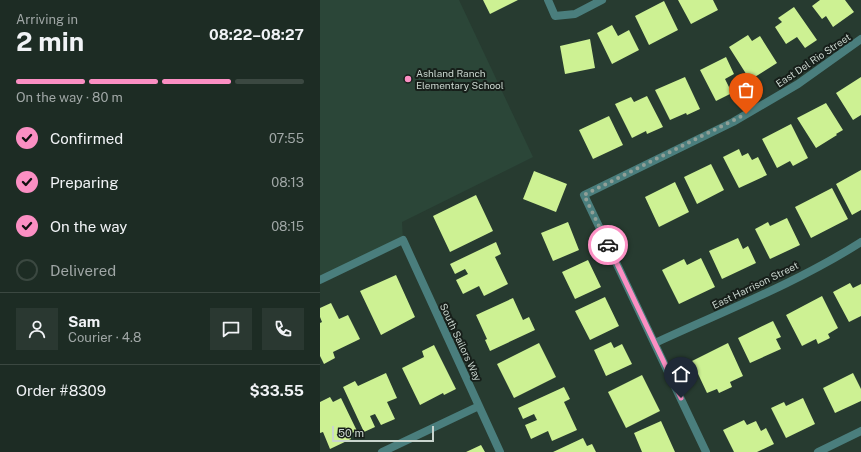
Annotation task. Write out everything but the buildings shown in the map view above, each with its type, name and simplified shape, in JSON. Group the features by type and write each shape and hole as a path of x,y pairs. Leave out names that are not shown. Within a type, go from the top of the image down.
{"street":[{"path":"548,0 555,16 575,14 602,0"},
{"name":"East Del Rio Street","path":"656,343 584,195 733,122 798,84 861,39"},
{"name":"South Sailors Way","path":"320,280 403,240 500,452"},
{"name":"East Harrison Street","path":"656,343 784,284 861,242"},
{"path":"656,343 706,452"},
{"path":"382,452 479,406"},
{"path":"818,452 861,431"}],"shaded area":[{"name":"Ashland Ranch Elementary School","path":"320,0 459,0 533,157 402,222 403,240 320,280"}],"way so far":[{"path":"608,245 584,195 733,122 746,114"}],"place":[{"name":"Ashland Ranch Elementary School","path":"408,79"}],"route":[{"path":"608,245 681,398"}]}
